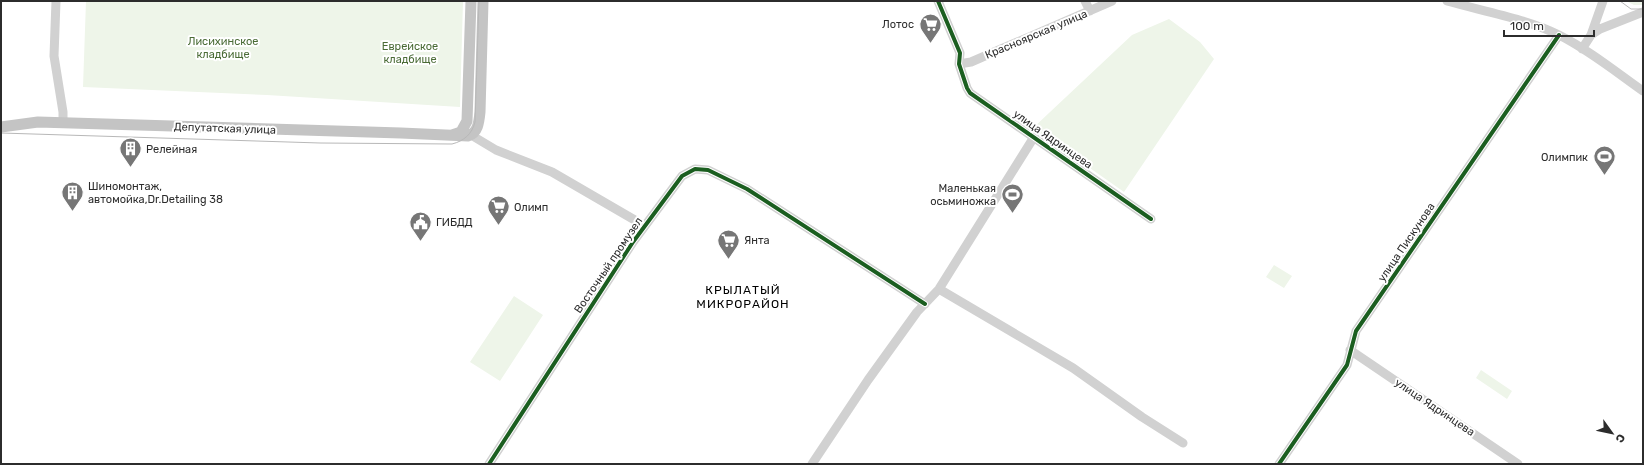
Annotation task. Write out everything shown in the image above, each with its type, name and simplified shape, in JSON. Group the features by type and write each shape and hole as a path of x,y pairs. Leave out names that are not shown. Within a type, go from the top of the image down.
{"main road":[{"name":"Депутатская улица","path":"1,127 38,122 63,122 452,136 461,132 466,126 467,121 471,1"},
{"path":"452,136 470,135 478,127 480,112 483,1"}],"street":[{"path":"56,1 54,56 63,112 63,122"},
{"name":"улица Ядринцева","path":"938,1 960,53 959,64 970,93 1151,219"},
{"path":"1085,1 1090,11"},
{"name":"Красноярская улица","path":"959,64 970,62 1112,1"},
{"path":"1447,1 1529,24 1559,35 1643,91"},
{"path":"1582,49 1592,35 1604,1"},
{"path":"1592,35 1600,29 1643,12"},
{"name":"улица Пискунова","path":"1279,464 1347,365 1356,332 1559,35"},
{"path":"470,135 496,150 510,154 552,172 645,226"},
{"path":"812,464 868,380 917,312 939,289 1034,137"},
{"name":"Восточный промузел","path":"489,464 602,288 645,226 682,176 695,168 708,170 747,189 925,304"},
{"path":"939,289 1073,368 1142,417 1183,443"},
{"name":"улица Ядринцева","path":"1350,350 1518,464"}],"green space":[{"path":"86,1 463,1 460,107 267,95 83,87"},
{"path":"1626,1 1643,1 1643,5 1634,5"},
{"path":"1169,19 1200,42 1214,59 1124,192 1033,128 1132,35"},
{"path":"1274,265 1292,276 1284,288 1266,277"},
{"path":"514,296 543,315 500,381 470,362"},
{"path":"1481,370 1512,391 1507,399 1476,378"}],"tram line":[{"path":"1,133 320,143 452,144 467,136 472,130 475,122 479,1"},
{"path":"1620,1 1631,9 1643,9"}],"cycle path":[{"path":"938,1 960,53 959,64 970,93 1151,219"},
{"path":"1279,464 1347,365 1356,331 1559,35"},
{"path":"489,464 633,242 682,176 695,169 708,170 747,189 925,304"}],"place":[{"name":"Лотос","path":"930,44"},
{"name":"Релейная","path":"131,168"},
{"name":"Олимпик","path":"1604,176"},
{"name":"Шиномонтаж, автомойка,Dr.Detailing 38","path":"73,212"},
{"name":"Маленькая осьминожка","path":"1012,214"},
{"name":"Олимп","path":"499,226"},
{"name":"ГИБДД","path":"420,242"},
{"name":"Янта","path":"728,260"}],"district":[{"name":"КРЫЛАТЫЙ МИКРОРАЙОН","path":"743,297"}],"park label":[{"name":"Лисихинское кладбище","path":"223,47"},
{"name":"Еврейское кладбище","path":"410,52"}]}
